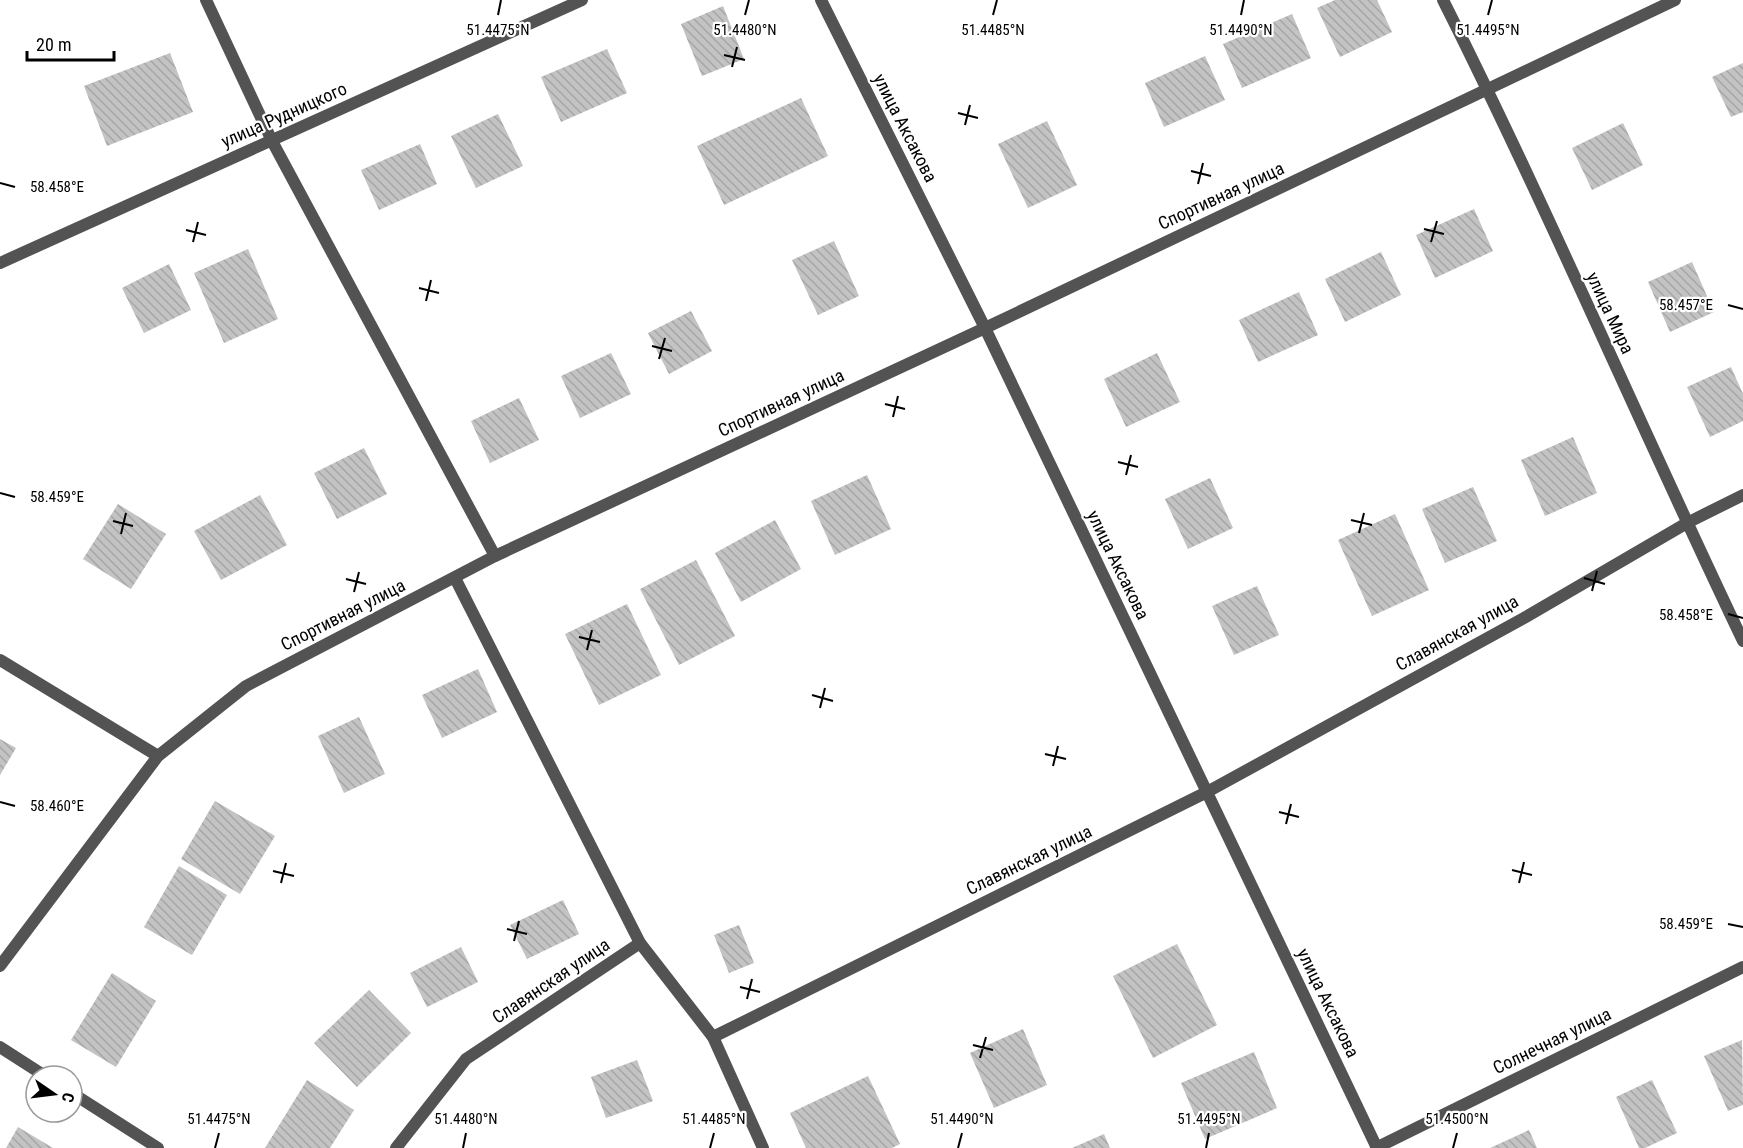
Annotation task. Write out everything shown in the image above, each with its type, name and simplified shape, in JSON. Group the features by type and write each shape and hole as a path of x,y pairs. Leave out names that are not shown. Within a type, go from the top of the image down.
{"street":[{"path":"206,0 272,141 495,556"},
{"name":"улица Рудницкого","path":"0,263 582,0"},
{"name":"улица Аксакова","path":"821,0 985,328 1377,1148"},
{"name":"улица Мира","path":"1443,0 1488,89 1743,641"},
{"name":"Спортивная улица","path":"0,966 158,756 246,686 495,556 985,328 1675,0"},
{"name":"Славянская улица","path":"713,1037 1207,792 1524,618 1687,523 1743,495"},
{"path":"455,578 640,943 713,1037 763,1148"},
{"path":"0,660 158,756"},
{"name":"Славянская улица","path":"396,1148 466,1059 640,943"},
{"name":"Солнечная улица","path":"1377,1148 1743,967"},
{"path":"0,1047 26,1064"},
{"path":"84,1101 158,1148"}],"building":[{"path":"1335,0 1377,0 1392,32 1340,57 1317,8"},
{"path":"723,6 744,59 702,76 681,24"},
{"path":"1292,14 1311,58 1242,88 1223,44"},
{"path":"607,49 627,93 561,122 541,77"},
{"path":"170,53 193,112 107,146 84,86"},
{"path":"1205,56 1225,100 1164,127 1145,83"},
{"path":"1743,63 1743,112 1731,117 1712,77"},
{"path":"801,98 828,156 724,205 697,146"},
{"path":"498,114 523,166 476,188 451,136"},
{"path":"1047,121 1077,185 1028,208 998,144"},
{"path":"1623,123 1643,165 1592,190 1572,148"},
{"path":"420,144 437,184 379,210 361,170"},
{"path":"1474,209 1493,251 1435,278 1416,235"},
{"path":"834,241 859,296 818,315 792,260"},
{"path":"248,249 278,319 224,343 194,273"},
{"path":"1381,252 1401,295 1345,322 1325,279"},
{"path":"1692,262 1714,312 1670,332 1648,282"},
{"path":"169,264 191,310 144,333 122,288"},
{"path":"1299,292 1318,335 1258,362 1239,320"},
{"path":"691,311 712,351 669,374 648,333"},
{"path":"611,353 631,394 580,418 561,376"},
{"path":"1157,353 1180,402 1126,427 1104,379"},
{"path":"1731,367 1743,394 1743,421 1710,437 1687,387"},
{"path":"519,398 539,440 490,463 471,421"},
{"path":"1573,437 1597,493 1545,516 1521,460"},
{"path":"364,448 387,494 337,519 314,473"},
{"path":"867,475 891,529 835,555 811,501"},
{"path":"1210,478 1233,528 1188,549 1165,499"},
{"path":"1473,487 1497,541 1445,563 1422,509"},
{"path":"260,495 287,545 221,580 194,531"},
{"path":"118,504 166,534 131,589 83,559"},
{"path":"1395,514 1429,590 1372,616 1338,540"},
{"path":"775,520 801,569 741,602 715,553"},
{"path":"696,560 735,636 679,665 640,589"},
{"path":"1257,586 1279,635 1234,655 1212,606"},
{"path":"627,604 661,675 599,705 565,634"},
{"path":"478,669 497,712 442,738 422,695"},
{"path":"359,717 385,774 344,793 318,736"},
{"path":"0,739 16,748 0,775"},
{"path":"215,801 275,836 240,894 181,859"},
{"path":"179,866 227,895 192,955 144,927"},
{"path":"563,900 579,934 527,959 510,925"},
{"path":"739,925 754,963 729,973 714,935"},
{"path":"1177,944 1217,1025 1153,1058 1113,976"},
{"path":"461,947 478,982 427,1007 410,973"},
{"path":"112,973 156,1001 116,1067 71,1040"},
{"path":"369,990 411,1033 357,1087 314,1043"},
{"path":"1023,1029 1047,1085 994,1108 970,1053"},
{"path":"1742,1040 1743,1105 1728,1111 1704,1056"},
{"path":"1254,1052 1277,1108 1205,1139 1181,1083"},
{"path":"637,1060 653,1101 606,1118 591,1077"},
{"path":"868,1076 900,1144 892,1148 806,1148 790,1113"},
{"path":"307,1080 354,1110 330,1148 265,1148"},
{"path":"1652,1080 1677,1133 1645,1148 1639,1148 1616,1097"},
{"path":"18,1127 53,1148 6,1148"},
{"path":"1529,1130 1537,1148 1490,1148"},
{"path":"1104,1134 1110,1148 1072,1148"}]}
